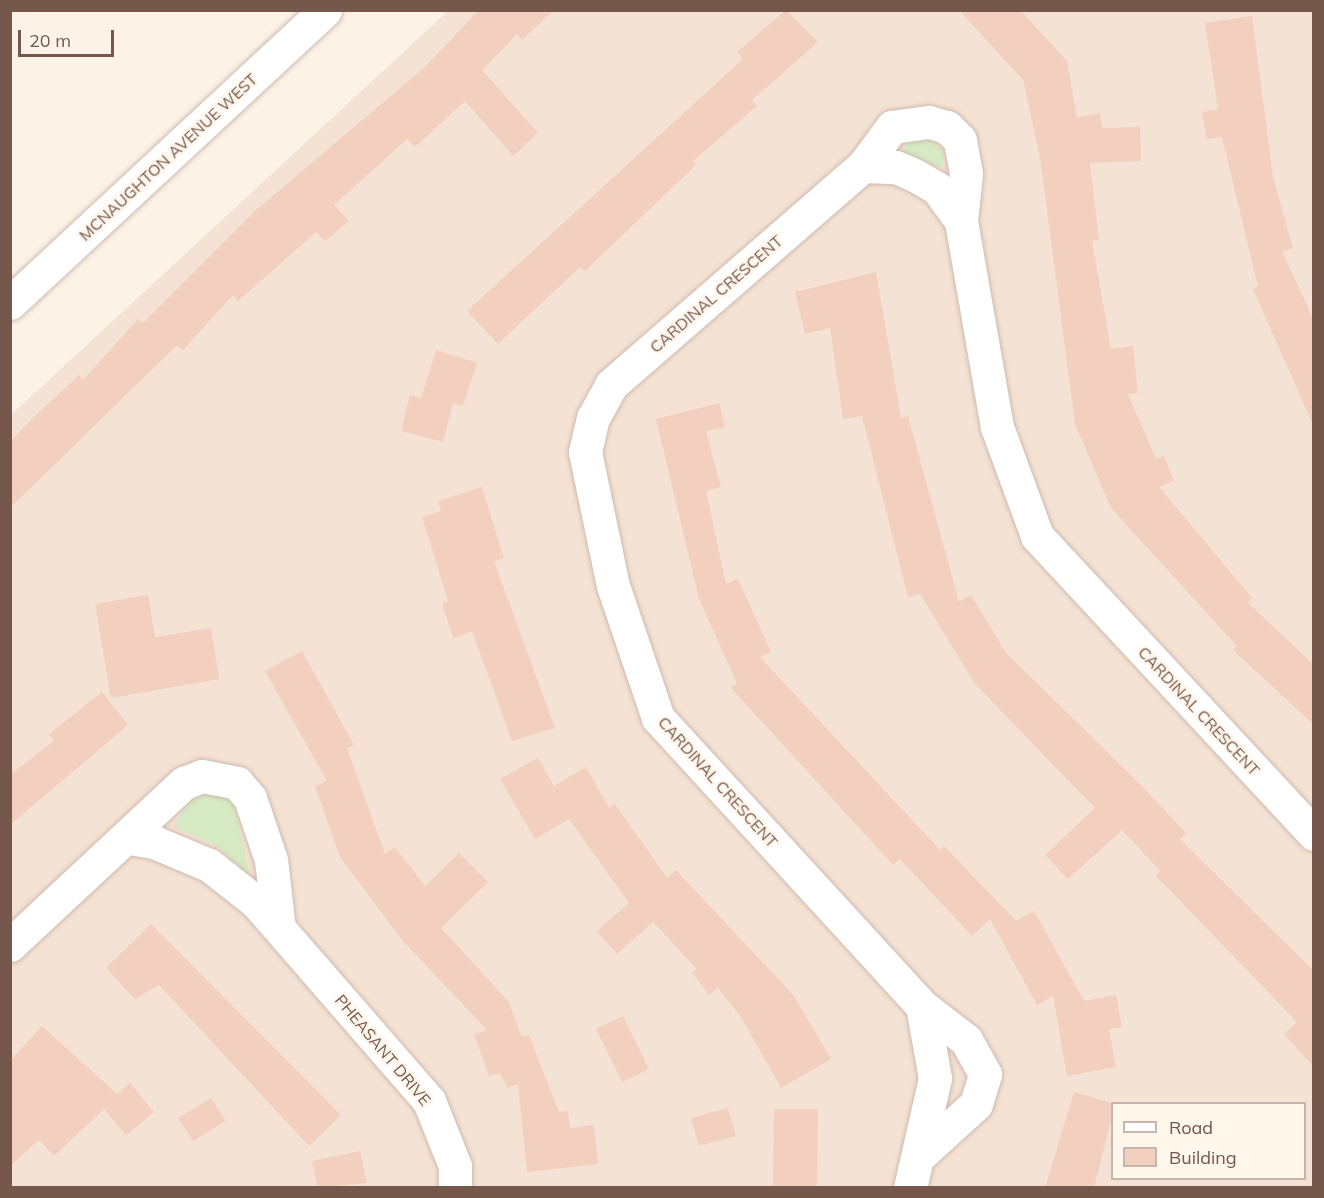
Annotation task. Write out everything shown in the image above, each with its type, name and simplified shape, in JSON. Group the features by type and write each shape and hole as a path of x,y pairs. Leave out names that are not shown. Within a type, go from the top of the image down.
{"street":[{"name":"MCNAUGHTON AVENUE WEST","path":"10,303 325,10"},
{"name":"CARDINAL CRESCENT","path":"913,1174 984,1090 979,1056 922,1006 658,718 613,586 585,452 593,418 611,385 863,166 892,127 911,121 947,127 960,140 965,157 961,221 997,427 1037,536 1314,834"},
{"name":"CARDINAL CRESCENT","path":"863,166 896,167 916,176 937,188 961,221"},
{"path":"10,945 129,838 184,783 202,776 237,783 262,823 279,928"},
{"name":"PHEASANT DRIVE","path":"129,838 163,845 209,865 279,928 429,1101 454,1166 455,1188"},
{"name":"CARDINAL CRESCENT","path":"913,1174 935,1078 922,1006"}],"shaded area":[{"path":"448,11 1313,11 1313,1187 11,1188 11,415"}],"green space":[{"path":"928,138 944,151 942,168 902,152 911,140"},
{"path":"205,791 227,796 235,808 250,877 213,843 174,827 189,799"}],"building":[{"path":"479,10 554,10 522,40 517,34 482,70 538,133 513,156 465,101 415,147 407,139 334,205 349,221 325,241 316,232 238,301 233,295 183,350 177,345 10,508 10,442 79,375 83,380 138,319 143,323 256,210 425,67"},
{"path":"786,10 818,42 752,100 757,106 693,161 696,165 585,271 580,267 498,344 467,311 743,59 737,52"},
{"path":"959,10 1020,10 1067,61 1077,118 1100,113 1102,128 1140,127 1141,161 1090,163 1099,240 1092,241 1111,349 1133,346 1138,393 1128,394 1156,459 1164,456 1174,481 1159,487 1252,598 1248,603 1314,665 1314,725 1233,650 1237,646 1111,508 1075,424 1040,157 1023,80"},
{"path":"1252,16 1273,177 1293,248 1282,251 1314,321 1314,427 1253,289 1258,287 1222,137 1207,139 1202,112 1218,109 1205,23"},
{"path":"876,272 901,418 908,416 959,602 971,595 1006,653 1141,785 1186,833 1180,839 1314,971 1314,1067 1284,1034 1297,1022 1156,876 1160,871 1122,830 1068,879 1045,855 1095,808 975,684 920,594 908,597 862,416 843,419 830,328 805,334 795,292"},
{"path":"436,350 477,363 463,406 453,403 443,442 401,431 410,395 421,398"},
{"path":"719,403 725,427 706,431 721,487 706,491 726,584 738,579 771,652 760,657 940,850 944,846 1016,921 1034,911 1084,1001 1116,995 1122,1027 1109,1029 1116,1067 1067,1076 1053,996 1037,1005 990,919 972,936 900,859 893,865 731,688 737,683 699,599 656,419"},
{"path":"482,487 504,558 494,561 555,728 512,741 472,631 453,638 442,603 448,601 422,517 441,511 438,501"},
{"path":"148,595 155,637 211,628 219,679 111,698 95,604"},
{"path":"302,651 354,745 347,748 385,854 395,847 425,886 459,853 488,882 441,928 508,1001 522,1037 529,1035 559,1112 568,1111 570,1128 594,1125 598,1164 527,1172 518,1084 507,1088 500,1073 489,1076 474,1035 487,1030 402,940 340,857 315,786 327,781 265,671"},
{"path":"102,692 128,725 10,825 10,775 54,741 49,734"},
{"path":"538,758 554,786 586,767 609,808 615,804 667,878 676,870 794,996 831,1059 781,1088 741,1017 718,988 709,995 692,973 697,969 653,922 617,954 597,931 629,903 569,819 535,839 500,779"},
{"path":"151,924 341,1115 309,1146 159,985 135,999 106,968"},
{"path":"623,1016 649,1069 622,1082 596,1029"},
{"path":"42,1026 117,1094 130,1083 154,1112 126,1135 104,1109 54,1156 39,1140 10,1166 10,1061"},
{"path":"1074,1092 1111,1103 1111,1120 1094,1188 1045,1188"},
{"path":"211,1098 226,1121 193,1141 178,1118"},
{"path":"728,1108 736,1136 699,1146 691,1118"},
{"path":"774,1109 818,1109 817,1188 773,1188"},
{"path":"360,1151 367,1183 318,1188 312,1161"}]}
